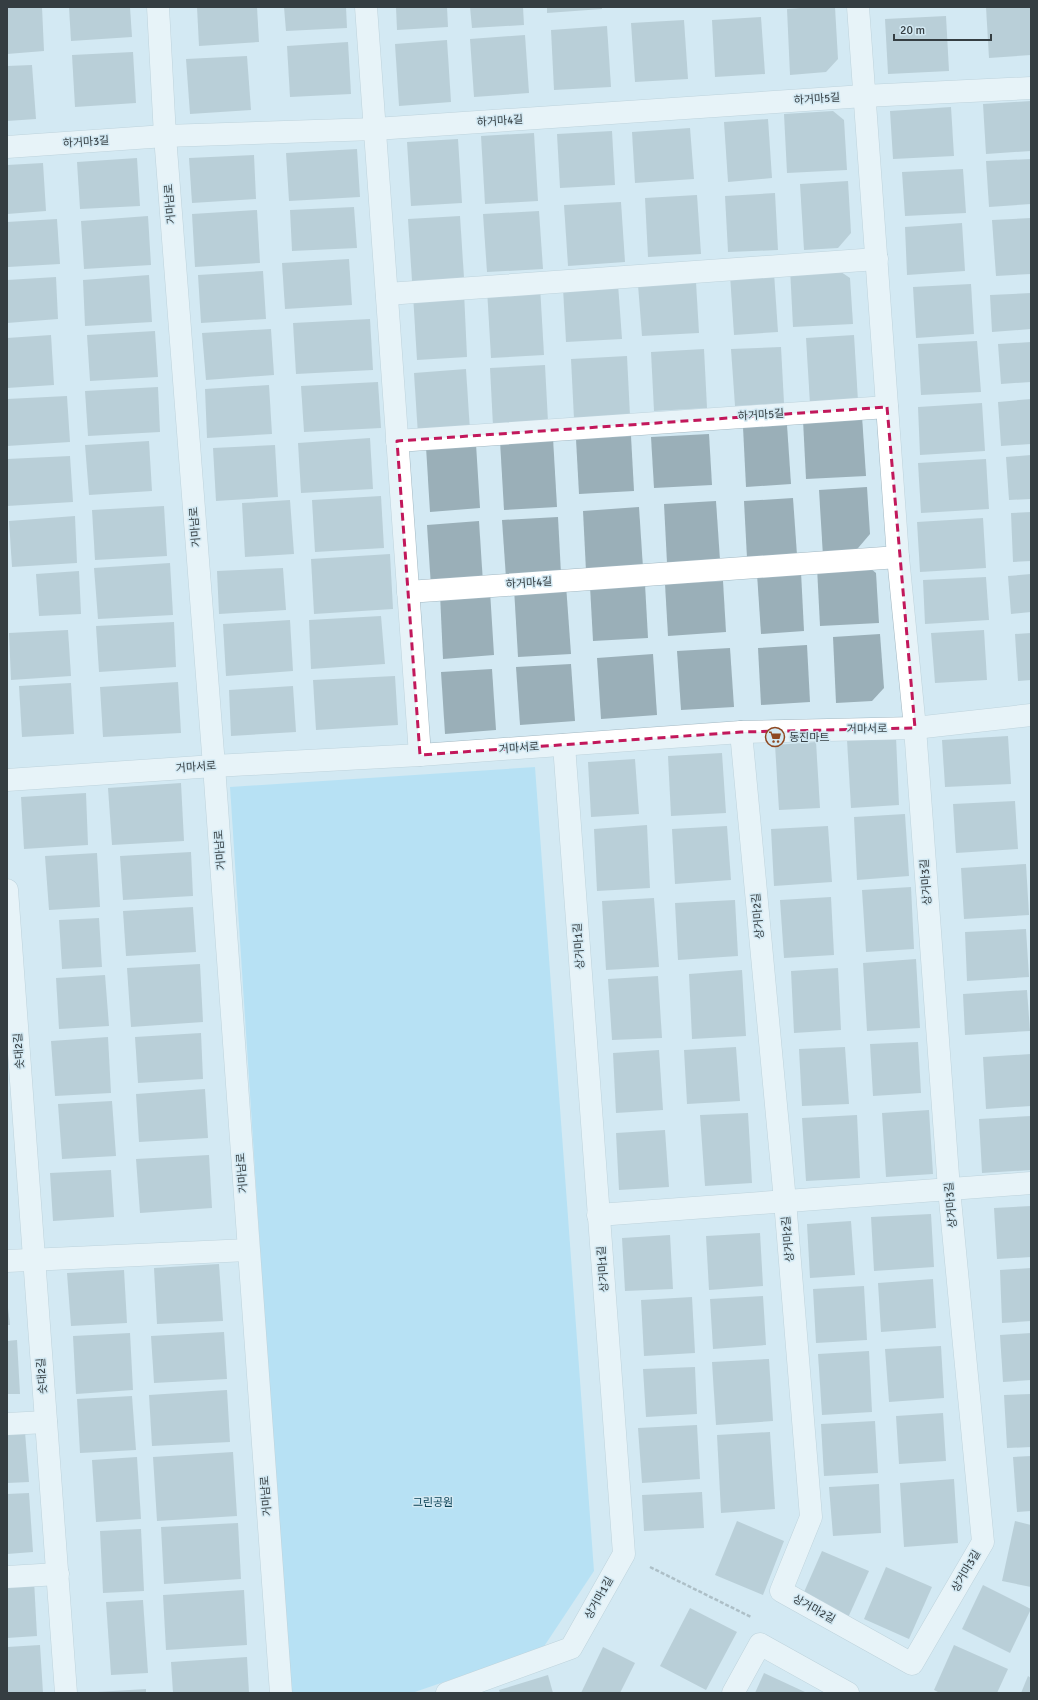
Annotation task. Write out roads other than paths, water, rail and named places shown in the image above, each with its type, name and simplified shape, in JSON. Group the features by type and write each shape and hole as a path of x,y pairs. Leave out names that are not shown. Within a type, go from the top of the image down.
{"street":[{"name":"거마남로","path":"158,7 165,136 214,766 281,1693"},
{"path":"366,7 420,755"},
{"path":"858,7 898,557 915,728"},
{"name":"하거마5길","path":"625,112 864,96 1031,88"},
{"name":"하거마4길","path":"165,136 374,129 625,112"},
{"name":"하거마3길","path":"7,147 165,136"},
{"path":"387,294 877,259"},
{"name":"하거마5길","path":"397,441 887,407"},
{"name":"하거마4길","path":"408,592 898,557"},
{"name":"거마서로","path":"7,780 214,766 420,755 741,732 915,728 1031,715"},
{"name":"상거마3길","path":"912,1664 983,1542 949,1189 915,728"},
{"name":"상거마2길","path":"741,732 812,1518 781,1591 912,1664"},
{"name":"상거마1길","path":"447,1693 571,1648 624,1554 564,745"},
{"name":"솟대2길","path":"7,890 15,1109 34,1259 66,1693"},
{"path":"598,1215 1031,1183"},
{"path":"7,1261 248,1250"},
{"path":"7,1424 46,1422"},
{"path":"7,1577 58,1574"},
{"path":"733,1693 760,1644 848,1693"}],"place":[{"name":"동진마트","path":"775,737"}],"park label":[{"name":"그린공원","path":"433,1502"}]}
